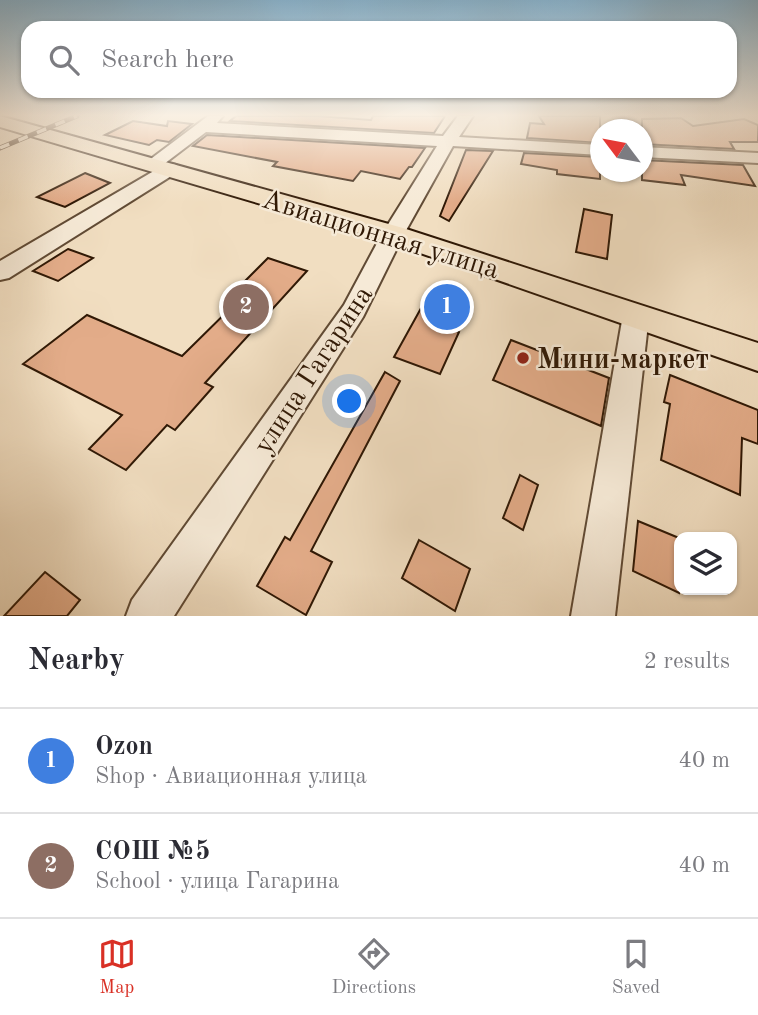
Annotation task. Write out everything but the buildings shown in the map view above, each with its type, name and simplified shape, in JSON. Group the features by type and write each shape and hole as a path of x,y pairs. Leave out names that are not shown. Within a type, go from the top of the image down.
{"main road":[{"name":"Авиационная улица","path":"84,145 393,234 758,357"}],"street":[{"name":"улица Гагарина","path":"148,616 354,310 393,234 445,145"},
{"path":"500,145 590,149"},
{"path":"653,153 758,158"},
{"path":"0,272 162,167"},
{"path":"593,616 636,315"}],"lane":[{"path":"162,167 184,145"}],"railway":[{"path":"0,148 8,145"}],"place":[{"name":"СОШ №5","path":"246,307"},
{"name":"Ozon","path":"447,307"},
{"name":"Мини-маркет","path":"523,358"}]}
